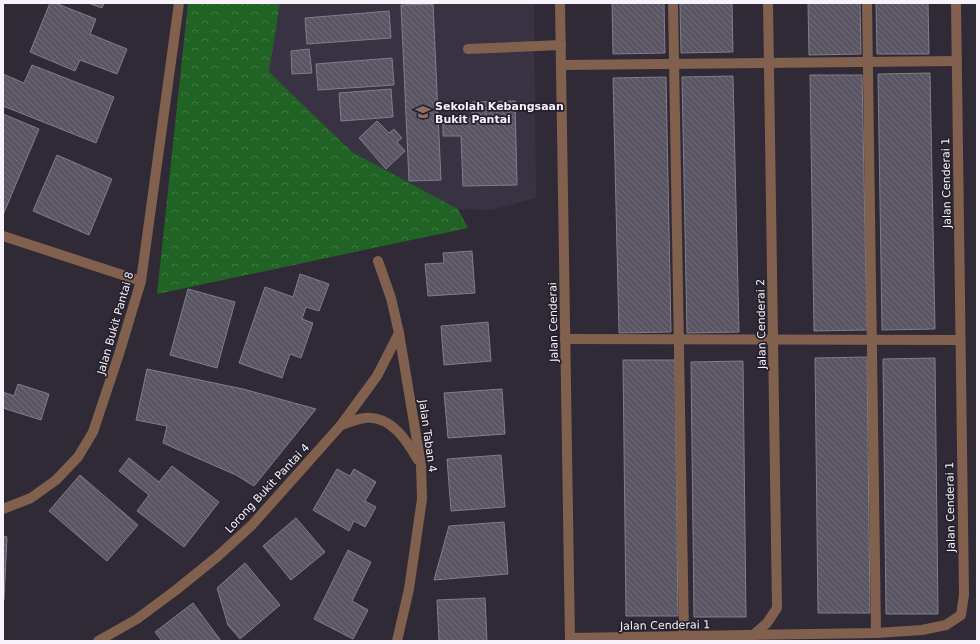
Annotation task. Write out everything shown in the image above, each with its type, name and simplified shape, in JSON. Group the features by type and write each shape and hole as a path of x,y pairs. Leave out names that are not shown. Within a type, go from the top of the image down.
{"street":[{"name":"Jalan Bukit Pantai 8","path":"3,509 31,498 56,480 78,456 93,432 120,354 141,281 179,3"},
{"name":"Jalan Cenderai","path":"560,3 570,640"},
{"path":"673,3 684,637"},
{"name":"Jalan Cenderai 2","path":"752,636 767,623 777,608 768,3"},
{"path":"868,3 876,633"},
{"name":"Jalan Cenderai 1","path":"570,640 876,633 922,630 946,625 961,615 964,595 956,3"},
{"path":"468,49 561,45"},
{"path":"562,64 957,61"},
{"path":"3,236 141,281"},
{"name":"Jalan Taban 4","path":"378,261 391,298 400,333 421,465 420,507 409,589 397,641"},
{"name":"Lorong Bukit Pantai 4","path":"98,641 137,619 176,590 252,526 341,424 377,376 400,333"},
{"path":"565,339 960,340"},
{"path":"341,424 366,418 376,419 387,423 397,430 406,440 421,465"}],"shaded area":[{"name":"Sekolah Kebangsaan Bukit Pantai","path":"280,3 534,3 536,198 491,210 458,209 352,152 268,72"}],"green space":[{"path":"188,3 280,3 269,72 352,152 458,209 468,228 157,294"}],"building":[{"path":"50,3 55,3 96,19 90,34 127,49 117,74 80,60 75,71 30,52"},
{"path":"88,3 104,3 102,8"},
{"path":"612,3 664,3 665,53 613,54"},
{"path":"680,3 732,3 733,52 681,53"},
{"path":"808,3 860,3 861,54 809,55"},
{"path":"876,3 928,3 929,54 877,54"},
{"path":"433,4 441,180 409,181 401,5"},
{"path":"389,11 391,38 307,44 305,18"},
{"path":"309,49 312,73 292,74 291,51"},
{"path":"392,58 394,85 318,90 316,64"},
{"path":"32,65 114,97 96,143 3,106 3,74 24,83"},
{"path":"930,73 935,329 882,330 878,74"},
{"path":"810,75 862,75 867,330 814,331"},
{"path":"733,76 739,332 687,333 682,77"},
{"path":"666,77 671,332 619,333 613,78"},
{"path":"391,89 393,117 341,121 339,93"},
{"path":"515,101 517,185 463,186 461,136 443,136 443,119 472,118 472,102"},
{"path":"3,114 39,129 3,215"},
{"path":"377,121 389,133 394,129 402,138 397,142 405,151 386,169 359,138"},
{"path":"57,155 112,179 89,235 33,211"},
{"path":"472,251 475,293 428,296 425,264 444,263 443,253"},
{"path":"300,274 329,284 319,311 306,307 302,319 313,323 301,358 290,354 282,378 239,363 265,287 293,297"},
{"path":"188,289 235,302 217,368 170,355"},
{"path":"488,322 491,361 444,365 441,326"},
{"path":"867,357 870,613 818,613 815,358"},
{"path":"935,358 938,614 886,614 883,359"},
{"path":"623,360 675,360 678,616 626,616"},
{"path":"743,361 746,617 694,617 691,362"},
{"path":"147,369 243,389 316,409 254,486 236,475 163,443 167,426 136,420"},
{"path":"18,384 49,394 41,420 3,408 3,392 14,396"},
{"path":"502,389 505,434 448,438 444,393"},
{"path":"501,455 505,507 451,511 447,459"},
{"path":"129,458 159,482 172,466 219,502 184,547 137,511 149,495 119,471"},
{"path":"337,469 350,476 354,469 376,482 365,501 376,507 365,527 354,521 349,531 313,510"},
{"path":"80,475 138,525 107,561 49,511"},
{"path":"296,518 325,552 291,580 263,546"},
{"path":"504,522 508,574 434,580 449,526"},
{"path":"3,536 7,537 4,600 3,600"},
{"path":"348,550 371,562 352,601 368,610 353,639 314,619"},
{"path":"245,563 280,605 240,639 228,625 217,588"},
{"path":"485,598 487,641 439,641 437,600"},
{"path":"193,603 221,641 162,641 155,632"}],"place":[{"name":"Sekolah Kebangsaan Bukit Pantai","path":"423,112"}]}
